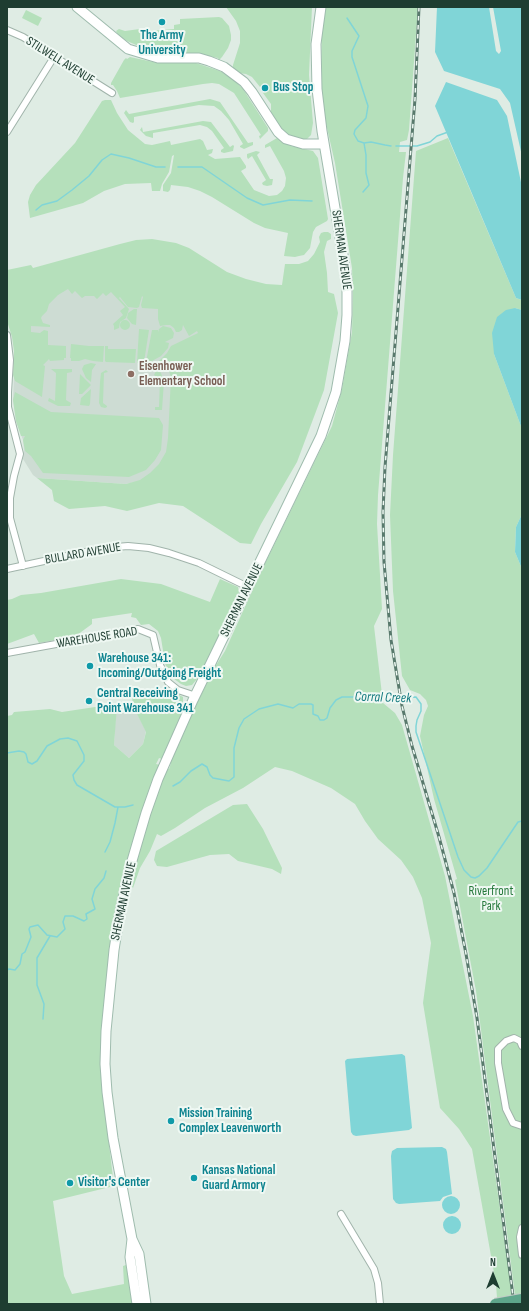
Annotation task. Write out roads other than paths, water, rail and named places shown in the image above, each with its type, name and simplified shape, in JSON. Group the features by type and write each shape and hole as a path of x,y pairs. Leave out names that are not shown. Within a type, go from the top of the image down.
{"main road":[{"path":"495,1304 522,1299"}],"street":[{"path":"77,7 128,49 147,56 158,58 199,58 224,67 244,82 278,132 286,139 303,144 324,144"},
{"name":"SHERMAN AVENUE","path":"132,1239 112,1138 105,1064 106,1031 114,950 129,871 146,813 162,768 321,436 332,407 341,369 347,315 347,279 324,144 317,89 316,44 321,7"},
{"name":"STILWELL AVENUE","path":"7,30 23,37 112,93"},
{"path":"7,132 54,57"},
{"path":"7,335 10,349 8,407 20,454 10,498 10,518 23,566"},
{"name":"BULLARD AVENUE","path":"7,569 82,552 128,546 149,548 199,563 248,587"},
{"name":"WAREHOUSE ROAD","path":"7,653 138,629 153,635 160,665 168,682 178,690 196,696"},
{"path":"522,1046 520,1041 514,1038 506,1041 498,1049 498,1063 506,1109 513,1123 522,1126"},
{"path":"341,1214 374,1269 378,1283 380,1304"},
{"path":"522,1228 520,1237 522,1255"},
{"path":"132,1239 130,1257 137,1304"},
{"path":"132,1239 139,1254 146,1304"}],"water":[{"path":"437,7 489,7 496,51 499,54 501,51 493,7 522,7 522,156 510,103 500,89 444,71 435,52"},
{"path":"446,82 497,100 507,116 522,187 522,300 516,298 435,106"},
{"path":"515,308 522,310 522,429 494,354 492,333 497,317 506,310"},
{"path":"522,514 522,569 515,552 516,527"},
{"path":"402,1054 405,1056 412,1128 409,1130 356,1136 353,1135 351,1132 345,1061 347,1059"},
{"path":"442,1147 446,1149 447,1152 452,1194 443,1197 440,1201 396,1203 393,1199 392,1151 397,1148"},
{"path":"451,1196 457,1199 460,1205 457,1211 451,1214 445,1211 442,1205 445,1199"},
{"path":"452,1216 458,1219 461,1225 458,1231 452,1234 446,1231 443,1225 446,1219"}],"waterway":[{"path":"347,18 359,36 352,51 352,57 368,106 366,118 355,130 354,134 358,141 364,143 371,142 391,146"},
{"path":"396,146 417,146 430,142 437,136 448,132"},
{"path":"363,192 369,185 366,173 364,143"},
{"path":"36,210 42,205 57,201 72,190 89,176 102,160 111,154 156,167 165,167"},
{"path":"178,167 202,167 247,198 263,205 290,200 312,201"},
{"name":"Corral Creek","path":"173,786 202,764 207,767 213,778 229,781 234,777 234,748 239,728 244,719 259,709 278,704 293,708 299,704 311,704 313,705 313,714 318,716 320,720 324,720 327,718 330,708 336,700 342,697 354,697 363,700 367,698 416,697 421,704 421,711 417,720 416,732 458,857 464,870 471,877 475,878 479,876 487,868 518,822 522,821"},
{"name":"Corral Creek","path":"7,753 19,751 24,752 28,762 32,764 37,761 47,746 60,739 68,738 77,741 84,755 84,761 73,775 77,785 115,807 133,805"},
{"path":"105,852 110,842 118,807"},
{"path":"7,970 15,970 20,964 22,954 25,952 31,937 30,927 38,925 47,935 57,937 65,929 63,922 65,916 73,916 84,921 87,919 86,914 95,909 92,899 95,889 104,878 106,871"},
{"path":"43,1019 44,1004 37,985 37,958 50,936"}],"railway":[{"path":"419,7 415,99 385,467 383,512 384,562 391,640 402,706 454,893 466,954 477,1018 514,1304"}],"place":[{"name":"The Army University","path":"162,22"},
{"name":"Bus Stop","path":"265,88"},
{"name":"Eisenhower Elementary School","path":"131,374"},
{"name":"Warehouse 341: Incoming/Outgoing Freight","path":"90,666"},
{"name":"Central Receiving Point Warehouse 341","path":"89,701"},
{"name":"Mission Training Complex Leavenworth","path":"171,1121"},
{"name":"Kansas National Guard Armory","path":"194,1178"},
{"name":"Visitor's Center","path":"70,1183"}],"park label":[{"name":"Riverfront Park","path":"491,900"}]}
